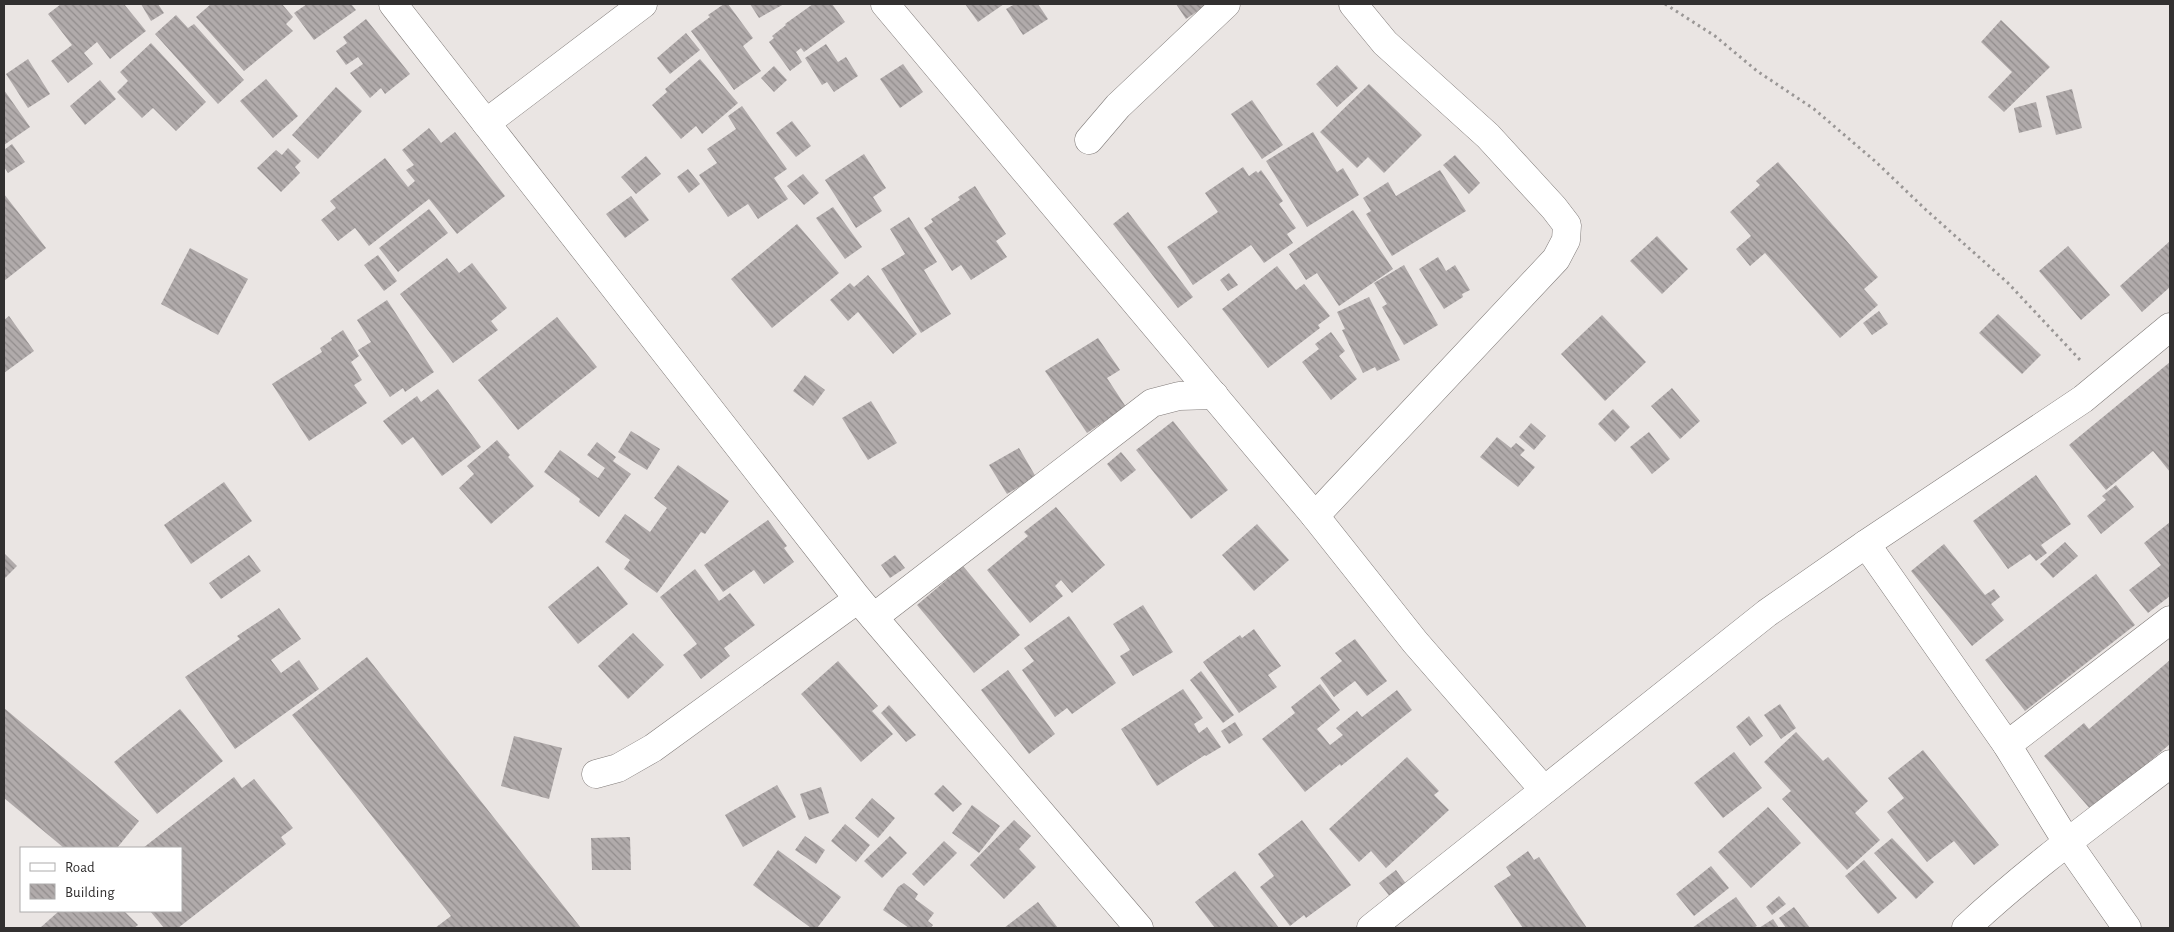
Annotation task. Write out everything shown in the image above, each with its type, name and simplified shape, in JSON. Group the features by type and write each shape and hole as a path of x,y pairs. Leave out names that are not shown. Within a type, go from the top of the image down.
{"street":[{"path":"394,4 866,608 1139,928"},
{"path":"486,123 643,4"},
{"path":"885,4 1315,516 1415,642 1544,790"},
{"path":"1090,140 1118,106 1226,4"},
{"path":"1315,516 1556,259 1566,240 1567,225 1554,208 1488,136 1385,43 1353,4"},
{"path":"1371,928 1767,613 1866,544 2083,399 2170,327"},
{"path":"596,774 618,768 653,748 866,608 1152,403 1179,396 1214,395"},
{"path":"1866,544 2007,745 2067,842 2127,928"},
{"path":"2007,745 2170,620"},
{"path":"1966,928 1994,902 2067,842 2170,764"}],"path":[{"path":"1665,4 1715,36 1757,72 1814,109 1876,162 1925,210 2008,283 2101,384"}],"building":[{"path":"61,4 124,4 146,31 110,59 97,42 84,53 93,64 68,83 51,61 72,45 48,14"},
{"path":"141,4 158,4 164,13 151,21"},
{"path":"211,4 282,4 293,17 286,24 293,31 244,71 196,17"},
{"path":"307,4 351,4 356,10 314,40 294,13"},
{"path":"724,4 728,4 753,38 743,46 761,71 734,90 691,31 710,17 708,15"},
{"path":"750,4 784,4 759,18"},
{"path":"813,4 832,4 845,22 804,52 801,48 796,52 802,62 790,71 769,42 774,38 772,36 785,24"},
{"path":"965,4 1004,4 978,22"},
{"path":"1015,4 1038,4 1048,19 1023,35 1006,9"},
{"path":"1176,4 1208,4 1186,19"},
{"path":"176,15 188,28 194,24 244,80 218,104 155,34"},
{"path":"366,19 410,74 385,94 381,88 370,98 350,73 363,64 358,57 346,65 336,51 347,43 343,37"},
{"path":"2001,20 2050,67 2004,112 1988,97 2012,72 1981,42"},
{"path":"686,33 700,50 670,74 657,58"},
{"path":"151,43 206,102 176,131 153,108 142,118 117,92 128,81 120,72"},
{"path":"826,44 838,62 846,57 858,76 834,92 827,82 822,85 805,58"},
{"path":"28,59 50,94 28,108 6,74"},
{"path":"700,59 738,103 702,134 696,126 681,139 652,105 667,92 665,89"},
{"path":"903,64 923,92 900,108 880,79"},
{"path":"1337,65 1358,88 1337,107 1316,84"},
{"path":"774,66 787,80 774,92 761,78"},
{"path":"266,79 298,116 273,138 240,101"},
{"path":"100,80 116,99 85,125 70,106"},
{"path":"1369,84 1422,135 1384,173 1368,157 1357,168 1320,132"},
{"path":"336,87 362,111 318,159 292,135"},
{"path":"2072,89 2082,128 2056,135 2046,96"},
{"path":"4,90 30,127 4,145"},
{"path":"1252,100 1283,145 1262,159 1231,114"},
{"path":"2036,102 2042,127 2019,133 2014,108"},
{"path":"742,106 787,169 774,178 788,199 758,219 748,204 728,217 699,175 717,163 707,149 736,129 728,116"},
{"path":"792,121 811,146 796,157 776,133"},
{"path":"429,128 441,143 455,132 505,196 457,234 429,199 369,246 355,228 338,241 321,220 336,208 330,201 385,158 408,187 415,181 406,170 414,165 402,150"},
{"path":"1313,132 1337,172 1343,168 1359,195 1307,227 1266,161"},
{"path":"12,144 25,162 8,173 4,167 4,150"},
{"path":"288,148 301,161 295,167 300,173 281,192 257,168 276,150 282,155"},
{"path":"864,154 886,188 873,197 882,211 856,228 825,180"},
{"path":"1455,155 1480,183 1469,194 1443,165"},
{"path":"646,156 661,174 636,194 621,177"},
{"path":"1778,162 1878,277 1864,289 1878,305 1840,338 1765,253 1750,266 1736,249 1751,236 1730,212 1760,185 1756,181"},
{"path":"1243,167 1249,176 1261,170 1283,201 1279,204 1296,228 1287,234 1293,243 1264,263 1251,245 1193,285 1167,247 1218,212 1205,193"},
{"path":"688,169 700,184 689,193 677,177"},
{"path":"1440,170 1466,211 1392,256 1366,214 1371,211 1363,198 1388,182 1396,196"},
{"path":"803,174 819,193 804,205 787,186"},
{"path":"975,186 1006,234 996,241 1007,257 971,280 961,265 952,271 924,228 933,222 931,219 960,200 958,197"},
{"path":"4,194 46,248 4,281"},
{"path":"631,196 649,220 625,238 606,214"},
{"path":"833,207 862,247 845,259 816,218"},
{"path":"429,209 448,233 398,272 379,248"},
{"path":"1353,210 1393,269 1339,306 1317,273 1306,280 1289,254"},
{"path":"1128,212 1193,297 1178,308 1113,224"},
{"path":"909,217 937,262 924,270 951,314 921,333 881,269 905,254 890,229"},
{"path":"797,224 839,273 772,328 731,279"},
{"path":"1657,236 1688,269 1662,294 1630,261"},
{"path":"2170,241 2170,287 2142,312 2120,286"},
{"path":"2068,246 2110,295 2081,320 2039,271"},
{"path":"190,248 248,279 218,335 161,304"},
{"path":"378,255 397,281 384,291 364,265"},
{"path":"1438,257 1446,271 1455,265 1470,290 1462,294 1463,297 1444,309 1419,269"},
{"path":"447,258 459,273 472,263 507,308 491,321 498,330 453,363 400,294"},
{"path":"1404,265 1438,325 1404,345 1382,307 1387,304 1374,283"},
{"path":"1277,266 1296,290 1304,284 1330,316 1318,325 1320,328 1268,368 1222,309"},
{"path":"1229,273 1238,285 1228,291 1220,280"},
{"path":"868,275 917,334 893,354 858,312 848,321 830,300 850,283 854,287"},
{"path":"1369,297 1400,360 1377,371 1375,367 1363,373 1342,330 1345,329 1337,312"},
{"path":"387,300 434,372 405,392 403,388 390,397 358,350 371,342 357,320"},
{"path":"1879,311 1888,324 1872,335 1863,323"},
{"path":"1998,314 2041,355 2022,374 1979,333"},
{"path":"1602,315 1646,362 1605,401 1561,354"},
{"path":"9,316 34,351 4,373 4,320"},
{"path":"557,317 597,367 518,430 478,380"},
{"path":"343,330 359,356 351,362 362,380 354,385 367,403 309,441 272,384 322,352 320,348"},
{"path":"1331,332 1345,351 1339,356 1357,379 1331,400 1302,362 1319,349 1315,344"},
{"path":"1098,338 1120,370 1107,378 1126,407 1087,433 1045,371"},
{"path":"2170,362 2170,472 2153,451 2106,490 2069,445"},
{"path":"805,375 825,390 813,406 793,391"},
{"path":"1672,388 1700,421 1680,439 1651,406"},
{"path":"438,389 481,447 442,476 413,437 402,445 383,421 417,396 421,402"},
{"path":"871,401 897,443 868,460 842,418"},
{"path":"1613,409 1630,427 1615,442 1598,424"},
{"path":"1173,421 1228,490 1191,519 1136,450"},
{"path":"1531,423 1546,436 1534,450 1519,437"},
{"path":"631,431 660,449 647,470 618,452"},
{"path":"1649,432 1670,459 1652,474 1630,447"},
{"path":"1497,437 1511,448 1516,443 1525,450 1520,455 1535,467 1518,487 1480,457"},
{"path":"497,440 510,455 508,457 534,486 491,524 459,488 474,474 467,466"},
{"path":"597,442 616,457 613,461 631,474 599,517 579,502 580,499 544,472 560,450 598,478 605,468 587,455"},
{"path":"1019,448 1036,477 1007,494 989,465"},
{"path":"1121,452 1136,470 1121,482 1107,464"},
{"path":"678,465 729,501 705,534 701,532 657,593 624,569 630,560 605,542 625,514 650,532 667,508 654,498"},
{"path":"2036,475 2071,524 2041,545 2047,553 2036,561 2030,554 2008,569 1973,521"},
{"path":"224,482 252,521 191,564 164,525"},
{"path":"2116,485 2134,507 2101,534 2087,516 2106,500 2102,496"},
{"path":"1056,507 1105,565 1072,593 1061,580 1055,586 1063,596 1030,623 987,570 1028,536 1024,532"},
{"path":"768,520 787,546 784,548 794,562 764,584 754,570 723,592 704,565"},
{"path":"2170,522 2170,596 2148,613 2129,590 2161,565 2144,543"},
{"path":"1257,524 1289,560 1254,591 1222,555"},
{"path":"2065,542 2078,556 2053,578 2040,564"},
{"path":"1944,544 1985,595 1994,589 2000,597 1991,604 2004,620 1972,646 1911,571"},
{"path":"4,553 17,566 4,579"},
{"path":"249,555 261,571 221,599 209,583"},
{"path":"895,555 905,568 890,578 881,565"},
{"path":"598,566 628,604 578,644 548,607"},
{"path":"963,566 1020,635 974,673 917,605"},
{"path":"695,569 719,601 730,593 755,625 724,648 730,656 701,679 683,655 697,644 660,597"},
{"path":"2096,574 2135,625 2025,711 1985,660"},
{"path":"1143,605 1173,652 1133,676 1120,656 1130,650 1113,624"},
{"path":"279,608 301,639 271,660 281,673 299,660 319,689 235,749 185,677 240,639 237,636"},
{"path":"1069,616 1116,683 1072,714 1067,708 1055,717 1022,670 1034,661 1024,648"},
{"path":"1254,629 1281,666 1268,675 1277,687 1239,713 1203,662 1240,635 1242,638"},
{"path":"633,633 664,665 628,699 598,666"},
{"path":"1355,639 1387,681 1367,696 1355,681 1334,697 1320,678 1342,661 1335,653"},
{"path":"367,657 581,928 435,928 451,916 292,715"},
{"path":"2170,660 2170,744 2092,811 2044,756 2084,723 2089,729"},
{"path":"838,661 878,706 872,711 893,734 861,762 801,694"},
{"path":"1008,670 1055,734 1029,754 981,690"},
{"path":"1201,671 1234,715 1223,723 1190,680"},
{"path":"1320,684 1340,710 1317,729 1330,745 1343,735 1336,728 1357,711 1362,717 1397,690 1412,710 1305,792 1262,739 1295,713 1291,707"},
{"path":"1183,689 1203,718 1194,724 1199,733 1207,727 1221,747 1157,786 1121,729"},
{"path":"1780,704 1796,728 1781,739 1764,715"},
{"path":"889,705 916,735 906,742 881,713"},
{"path":"4,708 139,821 118,847 63,847 4,798"},
{"path":"180,709 223,761 157,814 114,762"},
{"path":"1749,716 1763,736 1750,746 1736,727"},
{"path":"1235,722 1243,735 1229,744 1221,731"},
{"path":"1796,732 1823,761 1828,757 1868,801 1855,813 1880,840 1847,870 1782,799 1791,791 1764,762"},
{"path":"514,736 562,748 549,799 501,786"},
{"path":"1923,750 1999,845 1974,865 1954,841 1927,862 1887,812 1904,798 1888,778"},
{"path":"1734,752 1762,788 1723,818 1694,783"},
{"path":"1407,757 1439,791 1434,795 1449,810 1386,868 1371,851 1359,862 1329,829"},
{"path":"234,777 242,788 254,779 293,828 281,837 286,844 178,928 164,928 151,912 182,912 182,847 144,847"},
{"path":"777,785 796,817 743,847 725,815"},
{"path":"943,785 962,804 953,812 934,794"},
{"path":"821,787 829,813 809,820 800,794"},
{"path":"872,798 895,818 878,838 855,818"},
{"path":"972,805 1000,826 979,853 952,833"},
{"path":"1768,807 1801,843 1751,888 1718,852"},
{"path":"1014,820 1031,836 1019,849 1036,867 1004,899 970,865"},
{"path":"1302,820 1351,885 1306,918 1304,915 1290,926 1260,887 1274,876 1258,854"},
{"path":"845,824 870,845 856,862 831,841"},
{"path":"805,836 825,850 816,864 795,850"},
{"path":"890,836 907,853 882,878 864,861"},
{"path":"630,837 631,870 592,870 591,838"},
{"path":"1892,838 1934,882 1916,899 1874,853"},
{"path":"944,841 957,853 924,886 912,874"},
{"path":"778,850 841,897 817,928 811,928 753,885"},
{"path":"1528,851 1534,860 1539,857 1587,928 1523,928 1494,886 1511,875 1506,867"},
{"path":"1864,860 1897,898 1878,914 1845,876"},
{"path":"1711,866 1729,888 1694,916 1676,894"},
{"path":"1396,870 1412,892 1396,904 1379,883"},
{"path":"1235,871 1279,928 1215,928 1195,902"},
{"path":"904,883 918,894 915,899 934,913 928,921 933,925 931,928 909,928 883,910 898,887"},
{"path":"1779,896 1786,904 1772,915 1766,907"},
{"path":"1736,897 1757,926 1753,928 1692,928"},
{"path":"1038,902 1058,928 1004,928"},
{"path":"1794,907 1810,928 1786,928 1779,918"},
{"path":"58,912 125,912 138,925 134,928 40,928"},
{"path":"1773,919 1779,928 1759,928"}]}
